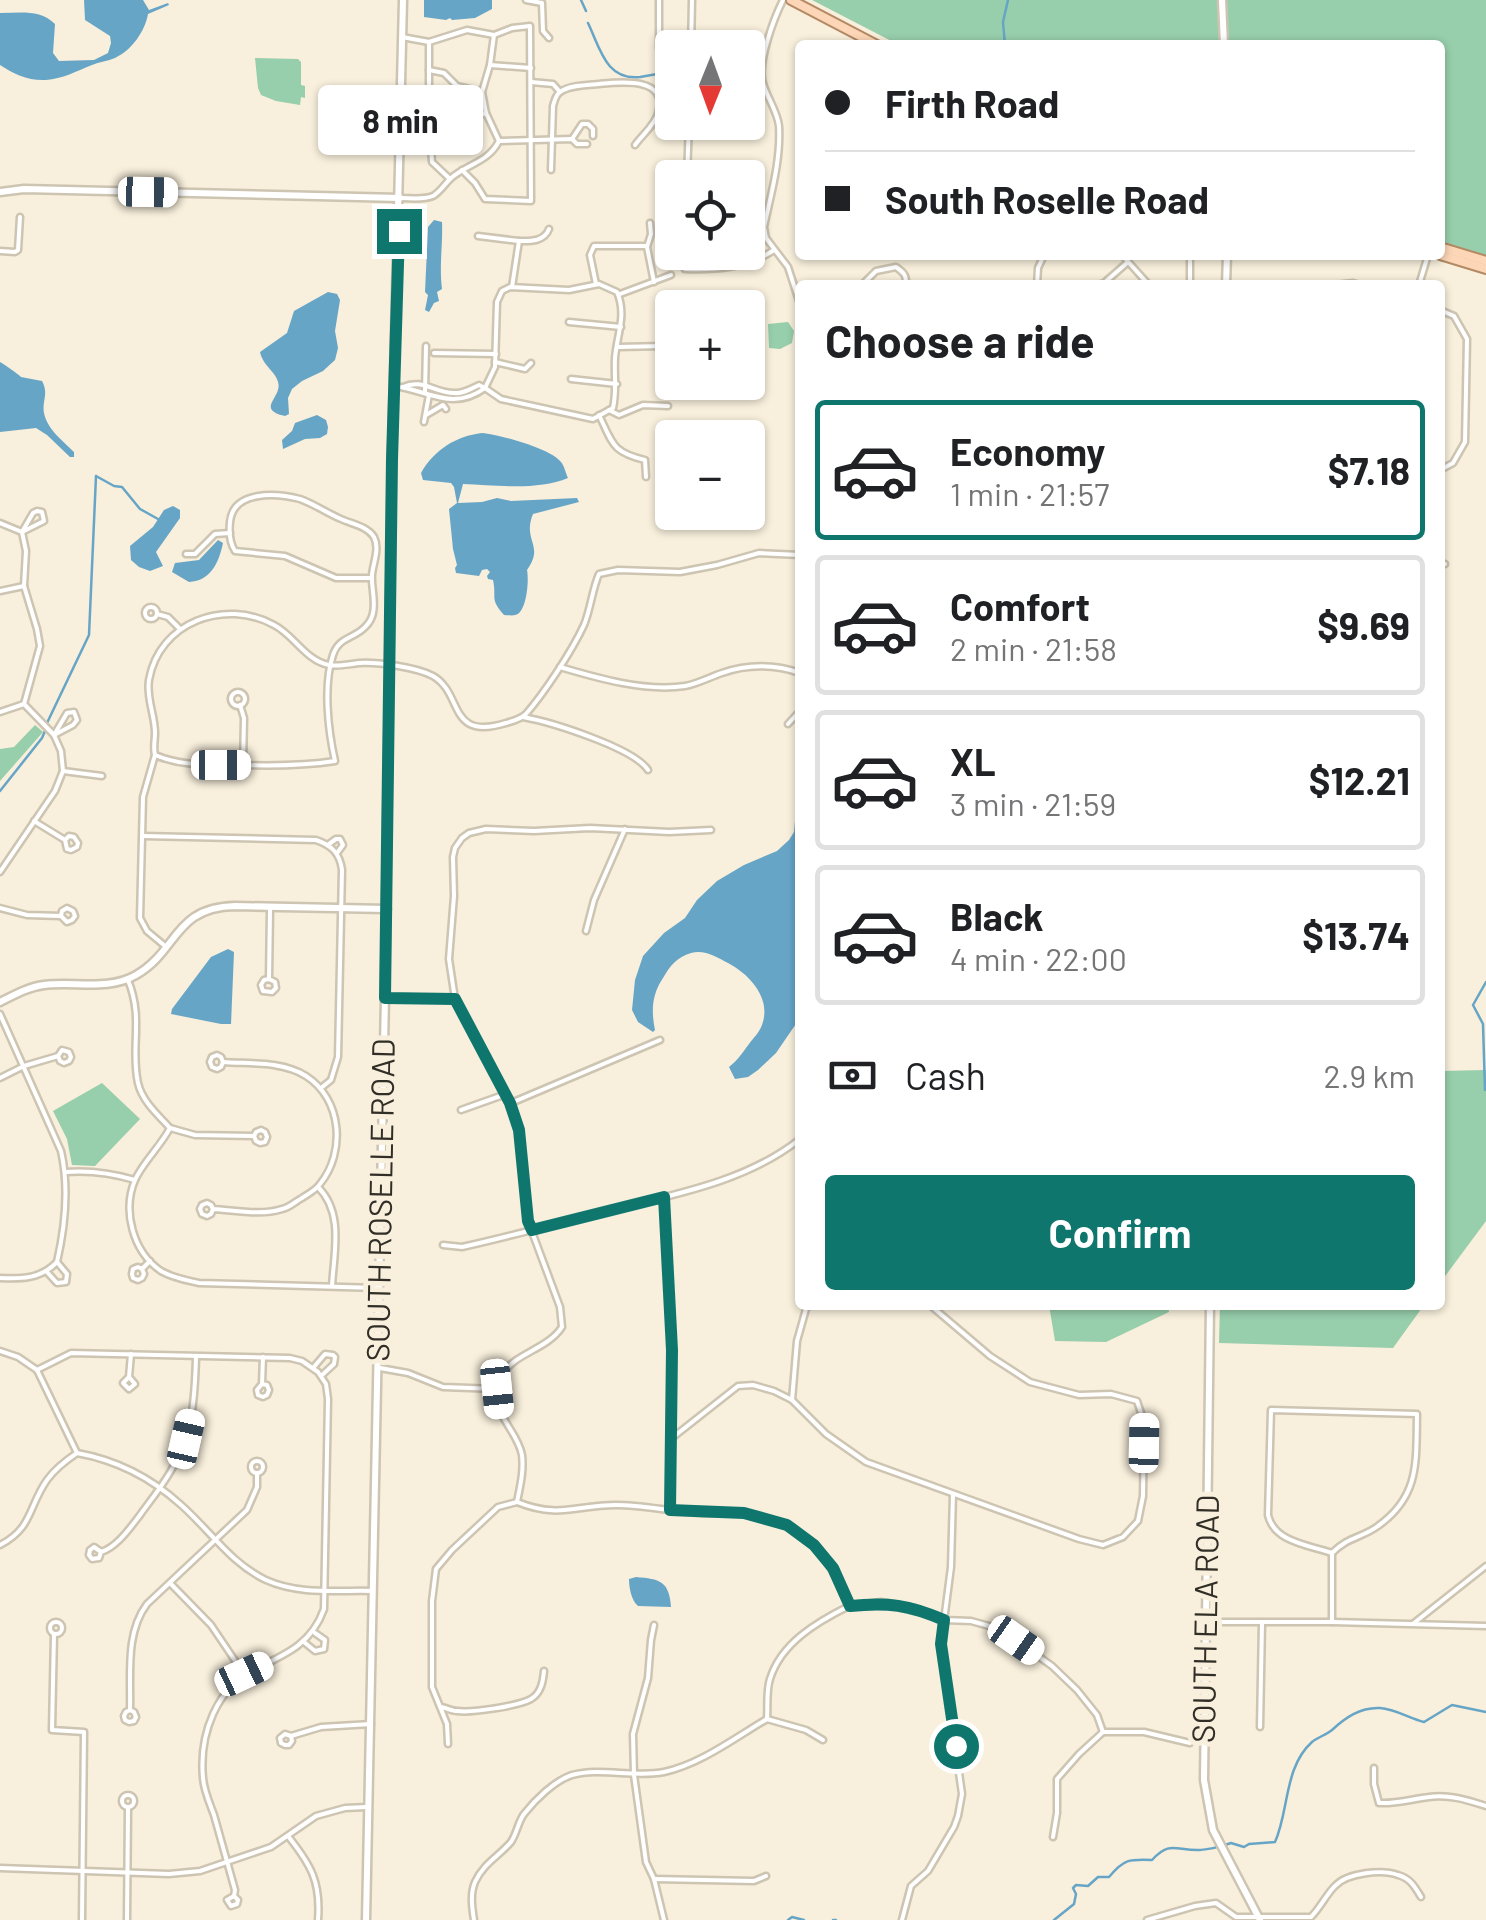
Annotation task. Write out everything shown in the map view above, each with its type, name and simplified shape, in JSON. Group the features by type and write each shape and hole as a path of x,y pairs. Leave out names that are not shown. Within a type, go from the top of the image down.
{"main road":[{"name":"SOUTH ROSELLE ROAD","path":"366,1920 399,387 403,0"},
{"path":"791,0 867,40"},
{"path":"1222,0 1224,40"},
{"path":"0,192 24,189 400,198"},
{"path":"1445,248 1486,262"},
{"path":"1445,257 1486,270"},
{"path":"0,1002 48,984 111,984 128,979 144,970 189,920 221,906 386,909"},
{"name":"SOUTH ELA ROAD","path":"1210,1310 1204,1780 1212,1830 1260,1919"}],"street":[{"path":"526,0 542,4 543,31 549,38"},
{"path":"658,30 659,0"},
{"path":"691,30 692,0"},
{"path":"783,0 761,71 778,120 778,157 764,226 766,238 788,267 795,289"},
{"path":"401,37 429,42 467,30 494,35 530,26 531,201 485,199 462,170"},
{"path":"494,35 482,92 486,114 499,141"},
{"path":"429,42 432,162 450,179"},
{"path":"490,66 531,68"},
{"path":"429,70 444,73 457,86 482,92"},
{"path":"530,82 552,84 560,92"},
{"path":"551,170 553,106 560,92 620,82 648,86 658,98 658,113 635,145"},
{"path":"429,120 467,120 486,114"},
{"path":"572,140 582,124 593,129 593,136"},
{"path":"499,141 572,140 586,144"},
{"path":"400,198 436,195 450,179 494,151 499,141"},
{"path":"0,251 18,250 20,217"},
{"path":"650,223 647,246 654,282"},
{"path":"478,236 519,241 538,239 550,230"},
{"path":"512,287 519,241"},
{"path":"596,284 590,255 594,246 647,246"},
{"path":"765,256 774,250"},
{"path":"1420,280 1426,260"},
{"path":"1424,268 1432,260"},
{"path":"1107,280 1128,262 1144,280"},
{"path":"867,280 876,271 896,267 904,272 906,280"},
{"path":"618,295 671,276"},
{"path":"399,387 410,383 455,394 479,385 485,388 502,399 593,419 613,408 615,358 623,312 618,295 596,284 550,290 512,287 502,291 496,302 495,362 485,388 463,399 444,399 399,387"},
{"path":"1445,312 1454,316 1467,339 1466,442 1454,463 1445,468"},
{"path":"569,322 621,327"},
{"path":"426,346 426,420 439,411"},
{"path":"618,347 655,346"},
{"path":"434,354 496,354"},
{"path":"495,362 525,369 531,363"},
{"path":"571,379 616,384"},
{"path":"609,410 620,414 643,405 668,406"},
{"path":"600,416 620,452 644,460 646,477"},
{"path":"155,755 190,764 278,767 335,761 328,712 330,666 340,641 361,631 370,620 376,546 372,535 362,527 300,499 256,496 242,500 232,513 230,533 230,543 238,552 284,556 336,578 371,578"},
{"path":"0,523 22,532 45,518 42,512 34,513 22,532 26,551 24,586 40,646 24,704"},
{"path":"186,554 195,554 215,534 230,533"},
{"path":"523,717 560,667 585,622 600,574 618,570 680,572 759,553 795,556"},
{"path":"0,591 24,586"},
{"path":"156,614 168,617 180,629"},
{"path":"166,946 147,931 140,918 143,797 155,755 148,683 166,644 180,629 200,619 218,614 259,618 277,626 316,660 330,666 364,662 416,669 436,678 458,715 469,724 485,727 523,717 563,727 642,761 648,770"},
{"path":"560,667 610,682 667,687 687,686 746,666 795,671"},
{"path":"0,712 24,704"},
{"path":"0,872 54,791 62,771 61,751 54,735 24,704"},
{"path":"240,705 244,718 243,765"},
{"path":"74,712 77,720 73,725 54,735 67,713 74,712"},
{"path":"788,724 795,716"},
{"path":"62,771 102,776"},
{"path":"34,821 65,840"},
{"path":"517,1502 523,1474 521,1450 499,1413 497,1389 503,1372 517,1359 555,1338 562,1327 560,1307 528,1221 519,1130 506,1094 455,999 449,946 455,848 469,833 486,829 711,830"},
{"path":"586,931 594,900 625,829"},
{"path":"143,836 316,840 337,853 341,864 342,909 338,1062 331,1080 321,1088"},
{"path":"330,846 340,839 343,845 337,853"},
{"path":"0,908 26,915 61,916"},
{"path":"269,979 270,908"},
{"path":"128,979 138,1012 138,1085 152,1110 170,1128 195,1135 254,1136"},
{"path":"385,998 455,999"},
{"path":"0,1014 62,1150 66,1172 57,1262 47,1272 22,1279 0,1278"},
{"path":"510,1103 660,1040"},
{"path":"0,1078 58,1056"},
{"path":"213,1209 283,1210 318,1187 332,1166 338,1137 334,1111 321,1088 304,1074 281,1066 223,1062"},
{"path":"461,1110 506,1094"},
{"path":"170,1128 134,1180 130,1201 131,1225 138,1246 160,1270 198,1283 379,1288"},
{"path":"443,1245 462,1247 664,1197 737,1175 779,1156 795,1143"},
{"path":"66,1172 90,1170 134,1180"},
{"path":"318,1187 329,1198 336,1214 332,1286"},
{"path":"664,1197 672,1350 670,1510"},
{"path":"142,1269 150,1261"},
{"path":"47,1272 57,1283 66,1282 67,1274 57,1262"},
{"path":"792,1400 798,1341 807,1310"},
{"path":"672,1438 738,1386 752,1385 792,1400 826,1434 866,1462 1079,1539 1103,1545 1132,1529 1140,1515 1143,1491 1144,1422 1136,1401 1111,1394 1079,1395 1030,1382 990,1356 936,1310"},
{"path":"0,1351 37,1370 77,1454"},
{"path":"37,1370 71,1354 131,1354 296,1359 318,1372 328,1399 324,1610 304,1642 244,1674 226,1692 208,1724 203,1751 203,1780 234,1896"},
{"path":"130,1378 131,1354"},
{"path":"262,1384 263,1356"},
{"path":"101,1552 108,1550 130,1527 175,1463 186,1439 194,1402 196,1357"},
{"path":"378,1368 408,1372 443,1387 497,1389"},
{"path":"1332,1553 1279,1535 1271,1527 1271,1410 1417,1414 1416,1464 1405,1501 1376,1529 1345,1540 1332,1553 1332,1622"},
{"path":"0,1545 25,1526 46,1481 77,1454 128,1468 159,1488 180,1503 241,1566 266,1580 294,1590 373,1591"},
{"path":"130,1710 131,1648 139,1615 247,1510 257,1473"},
{"path":"902,1920 911,1886 928,1870 954,1827 962,1794 941,1644 950,1567 952,1494"},
{"path":"448,1744 447,1724 432,1687 436,1569 498,1507 517,1502 562,1512 614,1505 744,1513 787,1525 814,1545 833,1568 850,1606"},
{"path":"1414,1623 1486,1566"},
{"path":"170,1583 210,1624 244,1674"},
{"path":"768,1719 769,1682 780,1657 800,1636 850,1606 881,1602 915,1608 944,1620 1000,1628 1052,1666 1077,1690 1097,1714 1103,1732"},
{"path":"1206,1622 1486,1626"},
{"path":"1260,1727 1262,1623"},
{"path":"654,1626 648,1678 632,1734 646,1862 664,1920"},
{"path":"304,1642 315,1650 324,1650 325,1640 313,1632"},
{"path":"54,1634 52,1730 84,1732 82,1920"},
{"path":"442,1707 459,1712 532,1698 542,1686 544,1671"},
{"path":"474,1920 472,1898 481,1870 509,1844 523,1815 553,1785 572,1775 666,1771 705,1755 768,1719 796,1726 823,1740"},
{"path":"291,1736 321,1727 371,1724"},
{"path":"1053,1836 1057,1779 1103,1732 1144,1732 1190,1742"},
{"path":"1374,1768 1379,1804 1447,1796 1486,1806"},
{"path":"1379,1812 1383,1804"},
{"path":"0,1868 127,1874 200,1871 271,1847 316,1816 367,1807"},
{"path":"127,1920 128,1808"},
{"path":"288,1836 316,1878 318,1920"},
{"path":"1146,1920 1216,1903 1236,1917 1311,1917 1334,1886 1350,1874 1396,1874 1411,1882 1422,1896"},
{"path":"654,1879 754,1881 766,1876"}],"green space":[{"path":"812,0 1486,0 1486,257 1445,244 1445,40 889,40"},
{"path":"255,58 301,62 305,98 301,97 300,105 261,95"},
{"path":"788,322 794,331 792,343 780,349 769,348 768,324"},
{"path":"35,725 43,732 0,781 0,749 14,747"},
{"path":"1486,1070 1486,1221 1445,1276 1445,1071"},
{"path":"102,1083 140,1119 95,1166 72,1165 67,1139 53,1111"},
{"path":"1050,1310 1169,1310 1106,1342 1055,1341"},
{"path":"1220,1310 1420,1310 1393,1348 1219,1343"}],"water":[{"path":"84,0 143,0 149,10 169,5 148,14 137,39 115,58 52,79 33,79 0,65 0,13 29,13 49,19 55,24 53,53 59,61 94,60 108,53 110,36 85,20"},
{"path":"424,0 492,0 492,9 475,18 446,20 424,17"},
{"path":"434,220 442,222 442,289 437,292 439,301 429,312 425,310 428,227"},
{"path":"328,292 337,294 340,300 335,360 292,389 289,414 276,413 271,406 278,382 260,352 287,333 294,311"},
{"path":"0,362 21,377 42,381 48,424 74,452 74,457 36,428 0,432"},
{"path":"317,415 326,420 327,434 283,449 282,440 295,423"},
{"path":"482,433 547,452 561,462 568,478 530,486 463,484 458,503 497,498 577,498 579,502 533,514 530,531 534,554 527,570 528,586 520,612 514,615 504,615 497,605 487,569 479,576 456,573 449,509 457,503 454,487 451,483 423,480 421,473 432,457 447,446"},
{"path":"173,506 180,510 180,518 156,552 163,566 150,571 139,567 131,560 130,546 153,527 164,510"},
{"path":"218,540 223,543 219,557 203,578 189,582 172,572 175,563 199,560"},
{"path":"795,821 795,1025 776,1053 758,1070 735,1079 729,1067 758,1033 764,1015 761,996 751,980 710,954 696,952 682,957 674,962 657,990 653,1032 638,1022 632,1010 635,980 643,956 685,918 717,881 777,851 794,832"},
{"path":"228,949 234,952 231,1024 171,1014 211,957"},
{"path":"636,1577 662,1583 671,1607 638,1606 629,1582"}],"waterway":[{"path":"581,0 586,11"},
{"path":"1005,40 1003,22 1008,0"},
{"path":"588,23 606,61 619,74 655,75"},
{"path":"96,476 122,487 140,509 158,519"},
{"path":"47,723 89,635 96,476"},
{"path":"0,791 45,731"},
{"path":"1485,1090 1483,1024 1473,1005 1486,982"},
{"path":"1225,1845 1244,1847 1275,1842 1292,1776 1303,1752 1353,1714 1380,1708 1424,1722 1452,1705 1486,1712"},
{"path":"1054,1920 1074,1904 1076,1885 1088,1886 1098,1877 1109,1877 1128,1861 1152,1860 1169,1848 1217,1847"},
{"path":"788,1920 804,1920"}],"route":[{"path":"399,231 385,998 455,999 510,1103 519,1130 532,1230 664,1197 672,1350 670,1510 744,1513 787,1525 814,1545 833,1568 850,1606 881,1602 915,1608 944,1620 941,1644 956,1746"}]}
